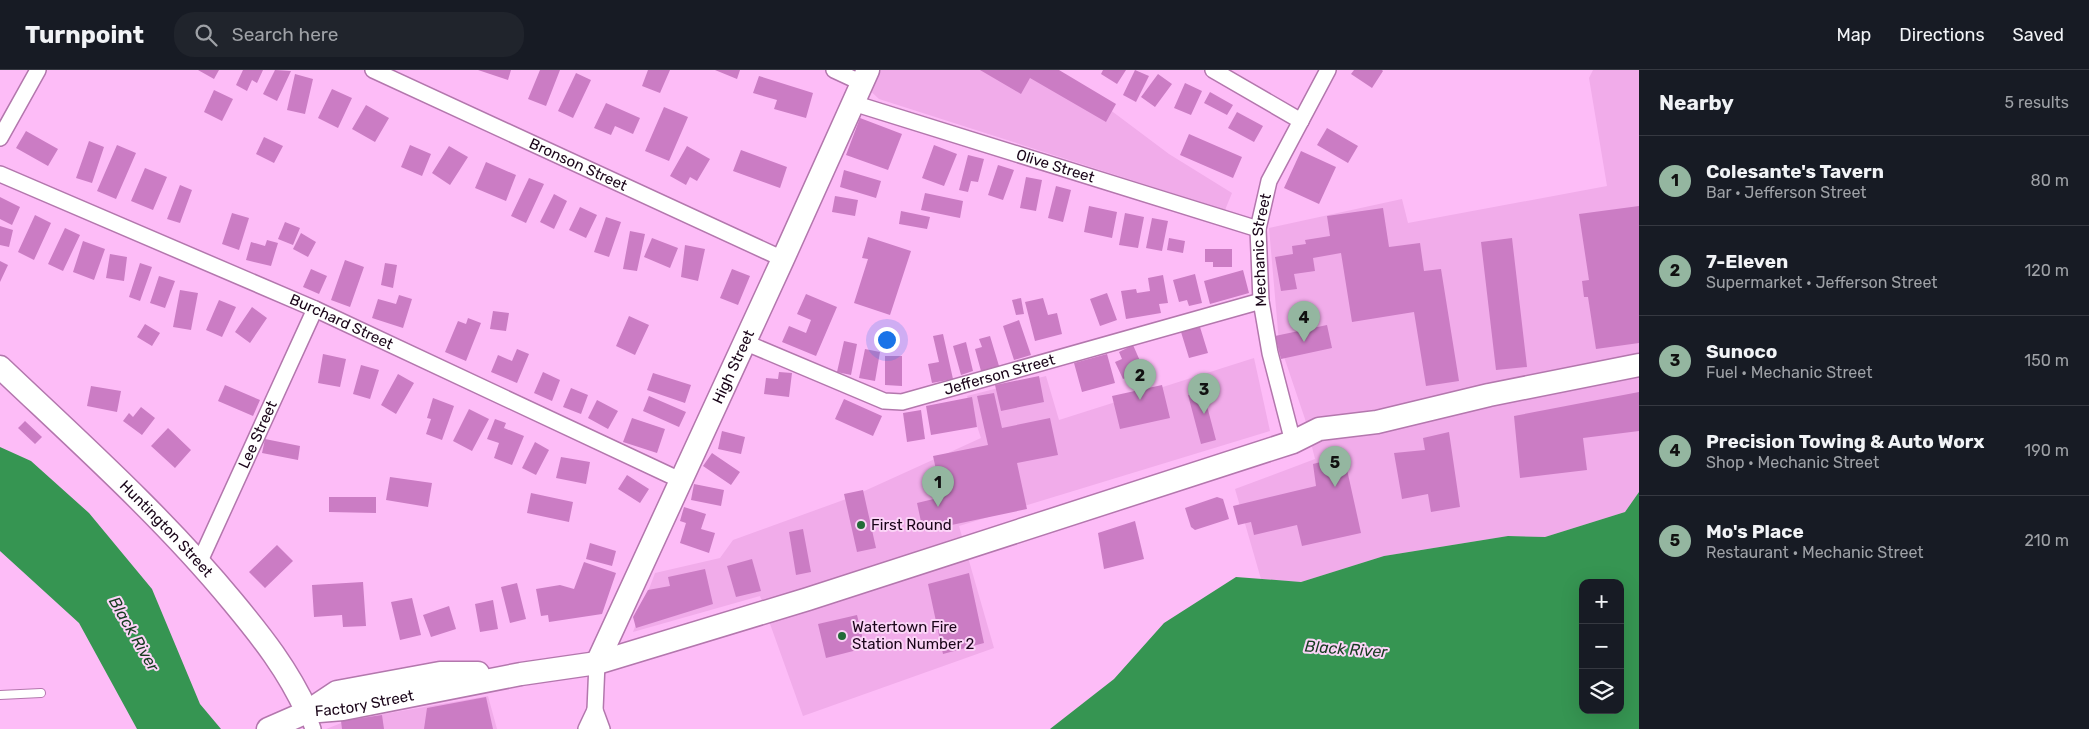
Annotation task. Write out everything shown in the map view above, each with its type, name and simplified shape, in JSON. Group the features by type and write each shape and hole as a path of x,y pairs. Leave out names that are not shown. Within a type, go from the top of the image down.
{"main road":[{"name":"High Street","path":"597,663 861,85"},
{"path":"1293,442 1323,445 1348,438 1364,424 1639,365"},
{"name":"Huntington Street","path":"0,367 115,476 200,561 271,648 295,687 310,721"},
{"name":"Factory Street","path":"268,729 310,721 352,707 521,674 597,663 808,599 1293,442"}],"street":[{"path":"0,138 38,70"},
{"name":"Bronson Street","path":"373,70 783,259"},
{"name":"Olive Street","path":"834,70 861,85 1258,230"},
{"path":"1213,70 1301,121"},
{"name":"Mechanic Street","path":"1293,442 1270,353 1261,301 1258,230 1269,181 1328,70"},
{"name":"Burchard Street","path":"0,174 315,309 680,480"},
{"name":"Jefferson Street","path":"744,342 884,401 902,402 1261,301"},
{"name":"Lee Street","path":"200,561 315,309"},
{"path":"597,663 595,710 602,729"},
{"path":"586,729 595,710"}],"lane":[{"path":"0,695 41,693"}],"shaded area":[{"path":"848,70 1057,70 1169,154 1232,193 1225,210 879,99"},
{"path":"1593,70 1639,70 1639,492 1625,512 1545,537 1508,536 1384,556 1301,582 1261,579 1235,489 1315,459 1305,419 1279,342 1269,228 1402,199 1408,223 1607,186 1589,78"},
{"path":"1254,358 1270,431 959,526 994,648 803,716 760,596 633,632 655,573 720,558 733,540 849,498 981,438 967,396 1046,376 1059,420"},
{"path":"488,696 497,729 326,729 349,720"}],"water":[{"name":"Black River","path":"0,447 31,461 89,513 152,589 200,704 221,729 137,729 79,623 0,551"},
{"name":"Black River","path":"1639,492 1639,729 1050,729 1114,679 1164,623 1236,577 1301,582 1384,556 1508,536 1545,537 1625,512"}],"building":[{"path":"198,70 219,70 214,79"},
{"path":"243,70 263,70 257,83 252,80 247,91 236,85"},
{"path":"275,70 291,71 277,101 263,94"},
{"path":"478,70 511,70 508,80"},
{"path":"540,70 560,70 546,106 528,99"},
{"path":"648,70 670,70 660,93 642,86"},
{"path":"715,70 740,70 737,79"},
{"path":"980,70 1059,70 1116,104 1106,122 1030,78 1021,94"},
{"path":"1103,70 1126,70 1117,84 1101,74"},
{"path":"1135,70 1149,76 1136,102 1123,95"},
{"path":"1354,70 1383,71 1372,88 1351,74"},
{"path":"576,73 591,80 573,118 558,111"},
{"path":"295,74 313,79 305,114 287,110"},
{"path":"1158,74 1172,84 1155,107 1141,97"},
{"path":"759,76 813,93 806,118 774,109 777,100 753,93"},
{"path":"1185,83 1202,91 1191,115 1174,108"},
{"path":"332,89 352,98 338,128 318,118"},
{"path":"214,90 233,99 222,121 204,112"},
{"path":"1210,92 1233,105 1227,115 1204,103"},
{"path":"606,103 640,118 633,134 615,126 611,135 594,128"},
{"path":"366,105 389,118 375,142 352,129"},
{"path":"664,107 688,117 669,161 645,151"},
{"path":"1237,112 1263,126 1254,142 1228,128"},
{"path":"860,118 902,134 888,170 846,155"},
{"path":"1327,128 1358,146 1348,163 1317,145"},
{"path":"26,131 58,149 48,166 16,148"},
{"path":"1189,134 1242,157 1233,178 1180,155"},
{"path":"264,137 283,146 274,163 256,154"},
{"path":"89,141 104,147 92,183 76,178"},
{"path":"117,145 136,153 116,199 97,191"},
{"path":"410,145 431,154 422,176 401,167"},
{"path":"934,145 957,154 944,186 922,178"},
{"path":"449,146 468,157 450,185 432,173"},
{"path":"687,146 710,159 697,181 690,177 686,185 670,176"},
{"path":"741,150 787,167 780,188 733,171"},
{"path":"1301,151 1336,167 1319,204 1284,188"},
{"path":"968,155 984,159 978,182 971,181 968,192 959,190"},
{"path":"486,162 516,175 506,201 475,188"},
{"path":"998,165 1014,170 1003,200 988,195"},
{"path":"145,168 167,177 153,210 131,201"},
{"path":"844,170 881,181 876,198 840,187"},
{"path":"1026,177 1042,180 1036,211 1020,208"},
{"path":"529,178 544,184 526,223 511,216"},
{"path":"180,185 192,190 180,223 167,219"},
{"path":"1056,186 1071,190 1063,222 1048,218"},
{"path":"925,193 963,201 960,218 921,210"},
{"path":"554,194 567,201 554,229 540,222"},
{"path":"835,196 858,200 855,216 832,212"},
{"path":"0,197 20,207 12,225 0,219"},
{"path":"1089,206 1117,212 1112,238 1084,232"},
{"path":"1639,206 1639,343 1596,349 1588,297 1584,297 1582,281 1589,280 1579,214"},
{"path":"580,207 597,215 586,238 569,230"},
{"path":"1383,208 1389,247 1420,243 1424,271 1441,269 1459,381 1426,386 1414,312 1352,322 1341,253 1313,258 1315,271 1294,274 1297,289 1281,291 1275,257 1293,254 1292,246 1306,244 1305,240 1330,236 1327,216"},
{"path":"901,211 930,217 927,229 899,224"},
{"path":"232,213 249,218 239,250 222,244"},
{"path":"1125,213 1144,217 1138,248 1119,245"},
{"path":"35,215 51,223 34,260 18,252"},
{"path":"606,217 621,222 609,257 594,252"},
{"path":"1152,218 1168,221 1162,251 1146,248"},
{"path":"285,222 300,228 293,245 278,239"},
{"path":"0,226 13,230 9,247 0,245"},
{"path":"65,228 80,235 63,271 48,264"},
{"path":"630,231 645,234 637,271 623,269"},
{"path":"301,233 316,242 308,257 293,249"},
{"path":"868,237 911,251 890,315 854,303 868,259 862,258"},
{"path":"652,238 678,248 670,268 644,257"},
{"path":"1169,238 1185,241 1183,253 1167,250"},
{"path":"1512,238 1527,367 1496,370 1481,242"},
{"path":"267,240 278,243 271,266 246,260 251,242 265,246"},
{"path":"83,241 105,249 94,280 73,272"},
{"path":"685,245 705,249 698,281 681,277"},
{"path":"1205,249 1232,249 1232,267 1213,267 1213,262 1205,262"},
{"path":"110,254 127,257 124,281 106,278"},
{"path":"345,260 364,267 350,307 331,300"},
{"path":"0,261 8,265 0,282"},
{"path":"140,263 152,267 140,301 129,297"},
{"path":"385,263 397,265 393,288 381,285"},
{"path":"311,269 327,276 319,294 303,287"},
{"path":"732,269 750,276 738,305 720,298"},
{"path":"1243,270 1249,293 1210,304 1204,281"},
{"path":"1195,274 1202,303 1189,306 1187,300 1179,302 1173,280"},
{"path":"1163,275 1168,303 1159,304 1161,313 1126,319 1121,291 1136,289 1137,293 1150,291 1148,278"},
{"path":"159,276 175,281 165,308 150,303"},
{"path":"180,290 198,293 191,330 173,327"},
{"path":"1107,293 1117,320 1100,326 1090,299"},
{"path":"806,294 837,307 816,356 782,342 789,326 806,333 811,320 797,314"},
{"path":"399,295 412,299 403,328 372,318 378,299 396,304"},
{"path":"1021,298 1024,314 1016,315 1012,300"},
{"path":"1043,298 1048,315 1057,313 1062,334 1035,341 1025,302"},
{"path":"219,300 236,307 222,337 206,330"},
{"path":"252,307 267,318 250,343 235,332"},
{"path":"493,311 509,313 506,331 490,329"},
{"path":"629,316 649,325 635,355 616,346"},
{"path":"468,318 481,323 466,361 445,352 458,321 466,324"},
{"path":"1019,320 1031,355 1014,360 1003,326"},
{"path":"145,324 160,333 152,346 137,337"},
{"path":"1327,325 1332,348 1281,359 1275,336"},
{"path":"1200,327 1208,353 1189,358 1181,332"},
{"path":"943,334 953,379 932,383 928,364 939,362 933,336"},
{"path":"990,336 999,366 981,371 975,349 982,347 979,339"},
{"path":"844,341 857,344 851,375 837,372"},
{"path":"966,342 973,371 961,375 953,346"},
{"path":"1133,345 1144,370 1123,379 1115,362 1122,359 1119,352"},
{"path":"517,349 529,354 517,383 491,372 498,355 512,361"},
{"path":"865,349 880,352 875,381 859,378"},
{"path":"323,354 346,359 340,387 318,383"},
{"path":"1107,354 1115,383 1082,392 1074,363"},
{"path":"885,356 902,356 902,386 885,385"},
{"path":"361,365 379,370 370,399 353,394"},
{"path":"543,372 560,380 552,401 534,393"},
{"path":"779,372 792,373 789,397 764,394 766,378 778,379"},
{"path":"653,373 691,385 685,403 647,390"},
{"path":"398,374 414,383 396,414 381,405"},
{"path":"1039,376 1044,402 1001,411 995,385"},
{"path":"225,385 260,400 253,416 218,401"},
{"path":"1162,385 1170,418 1120,429 1112,396"},
{"path":"91,386 121,391 117,412 87,406"},
{"path":"571,388 588,395 581,414 563,407"},
{"path":"1203,391 1216,440 1201,444 1188,395"},
{"path":"1639,392 1639,431 1583,438 1587,470 1520,478 1514,416"},
{"path":"994,393 1002,428 1050,418 1058,455 1017,463 1027,509 923,531 917,503 942,497 933,456 988,445 977,396"},
{"path":"649,396 686,412 679,427 643,411"},
{"path":"972,397 977,427 931,435 926,406"},
{"path":"433,398 454,406 442,440 426,434 431,419 427,418"},
{"path":"844,399 882,416 873,436 835,419"},
{"path":"597,400 618,411 608,429 588,418"},
{"path":"141,407 155,418 142,435 123,421 129,413 133,417"},
{"path":"469,409 489,419 472,451 453,441"},
{"path":"921,410 925,439 907,442 903,413"},
{"path":"632,418 665,429 657,453 623,442"},
{"path":"495,419 506,423 504,428 524,436 512,465 494,458 499,443 487,439"},
{"path":"25,421 42,437 35,444 18,428"},
{"path":"168,428 191,450 175,468 151,446"},
{"path":"722,431 745,437 741,454 718,449"},
{"path":"1449,432 1460,507 1431,512 1428,494 1402,499 1394,453 1425,450 1423,438"},
{"path":"265,439 300,446 298,460 262,453"},
{"path":"535,442 549,450 536,475 522,468"},
{"path":"712,453 740,472 731,485 703,466"},
{"path":"1344,456 1361,533 1302,546 1297,525 1254,535 1251,522 1238,525 1233,506 1316,486 1313,464"},
{"path":"561,457 590,462 586,484 556,478"},
{"path":"627,475 649,489 640,503 618,489"},
{"path":"390,477 432,483 428,507 386,500"},
{"path":"694,484 724,490 721,506 691,500"},
{"path":"863,490 876,548 857,552 844,494"},
{"path":"531,493 573,502 569,522 527,513"},
{"path":"329,497 376,497 376,513 329,512"},
{"path":"1217,497 1223,499 1229,519 1195,530 1191,527 1185,508"},
{"path":"684,507 706,514 701,529 715,533 709,553 680,543 686,523 680,521"},
{"path":"1135,521 1144,559 1104,569 1098,533"},
{"path":"803,529 811,572 796,575 789,532"},
{"path":"590,543 616,551 612,566 586,559"},
{"path":"277,545 293,561 265,588 249,572"},
{"path":"752,559 761,591 736,597 727,566"},
{"path":"584,562 616,573 602,614 549,622 548,615 541,616 536,589 560,585 574,589"},
{"path":"705,569 713,604 636,628 633,617 648,590 670,586 668,577"},
{"path":"969,573 984,643 943,654 928,584"},
{"path":"363,582 366,626 343,627 342,615 314,617 312,585"},
{"path":"517,583 526,619 510,623 501,587"},
{"path":"412,598 421,635 400,640 391,602"},
{"path":"493,600 498,629 480,632 475,604"},
{"path":"449,606 456,629 431,637 423,615"},
{"name":"Watertown Fire Station Number 2","path":"857,615 865,648 826,658 818,624"},
{"path":"486,697 493,729 424,729 427,708"},
{"path":"382,715 384,729 342,729 341,721"}],"place":[{"name":"Precision Towing & Auto Worx","path":"1304,342"},
{"name":"7-Eleven","path":"1140,400"},
{"name":"Sunoco","path":"1204,414"},
{"name":"Mo's Place","path":"1335,487"},
{"name":"Colesante's Tavern","path":"938,507"},
{"name":"First Round","path":"861,525"},
{"name":"Watertown Fire Station Number 2","path":"842,636"}]}
